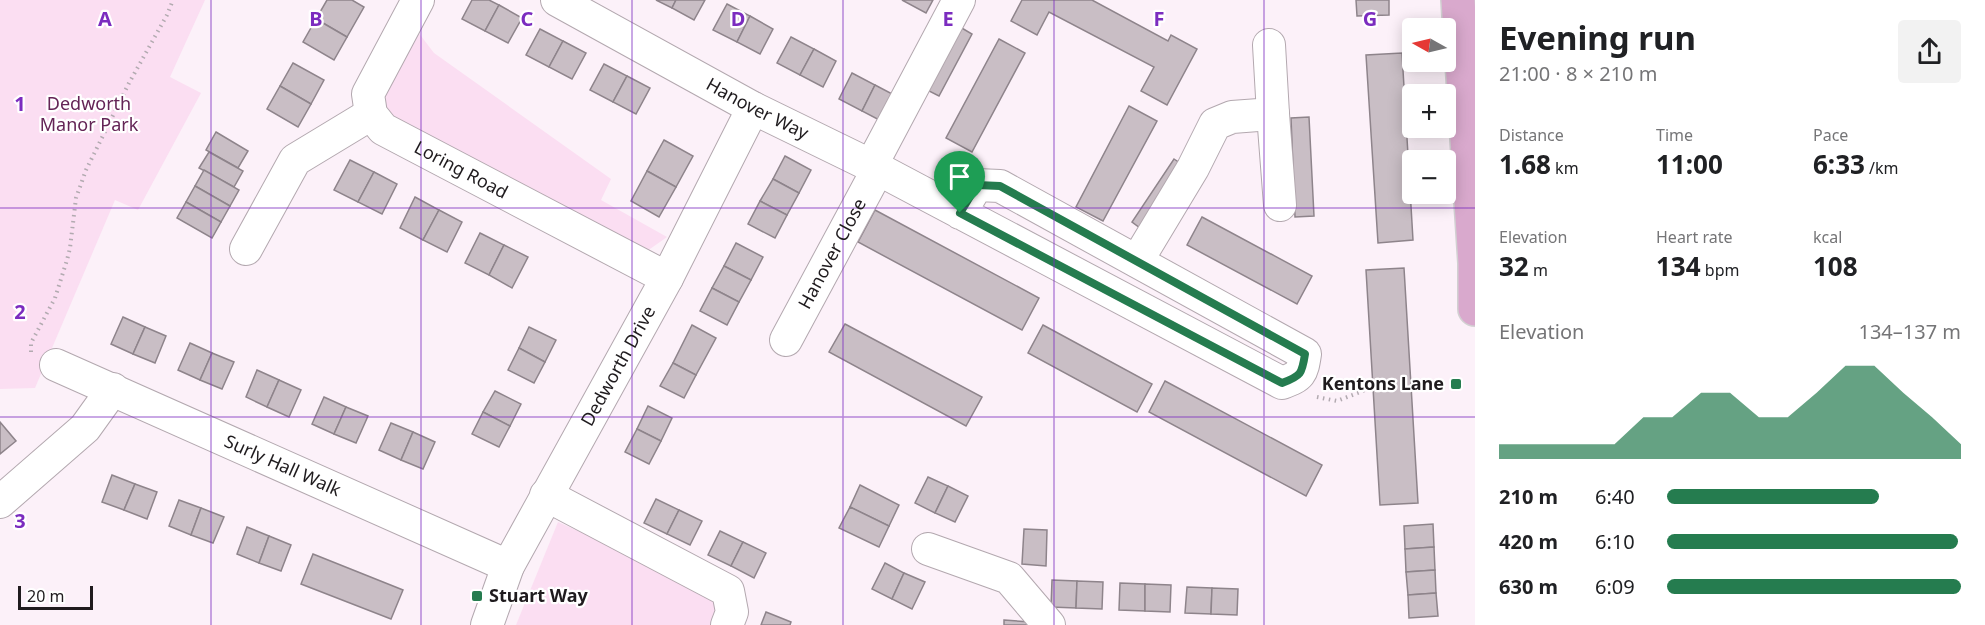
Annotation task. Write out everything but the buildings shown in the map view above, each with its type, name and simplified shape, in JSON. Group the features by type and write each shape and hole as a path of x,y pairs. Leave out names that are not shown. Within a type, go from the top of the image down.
{"main road":[{"path":"1458,0 1475,263 1475,309"}],"street":[{"path":"246,249 295,160 371,114 368,94 418,0"},
{"name":"Hanover Way","path":"557,0 753,108 875,168 1282,383 1297,377"},
{"name":"Hanover Close","path":"786,340 959,0"},
{"path":"1269,45 1280,205"},
{"name":"Dedworth Drive","path":"487,625 508,566 667,278 753,108"},
{"name":"Loring Road","path":"371,114 383,129 667,278"},
{"path":"1137,261 1192,168 1211,129 1222,120 1232,117 1273,114"},
{"path":"960,213 977,185 1000,186 1305,354 1303,369 1297,377"},
{"name":"Surly Hall Walk","path":"56,365 508,566"},
{"path":"0,502 85,428 113,389"},
{"path":"546,495 728,591 732,612 727,625"},
{"path":"928,549 1009,578 1049,625"}],"path":[{"path":"56,365 45,365 37,361 31,354 31,343 55,298 70,248 76,198 86,170 173,0"},
{"path":"1297,377 1312,396 1337,401 1373,387"},
{"path":"1411,386 1438,384"}],"green space":[{"name":"Dedworth Manor Park","path":"0,0 205,0 170,77 201,93 138,210 115,200 35,388 0,389"},
{"path":"418,32 434,53 611,179 601,200 667,237 640,256 385,122 376,102"},
{"path":"558,522 719,594 718,625 516,625"}],"place":[{"name":"Kentons Lane","path":"1456,384"},
{"name":"Stuart Way","path":"477,596"}],"route":[{"path":"977,185 1000,186 1305,354 1303,369 1297,377 1282,383 960,213 977,185"}]}
